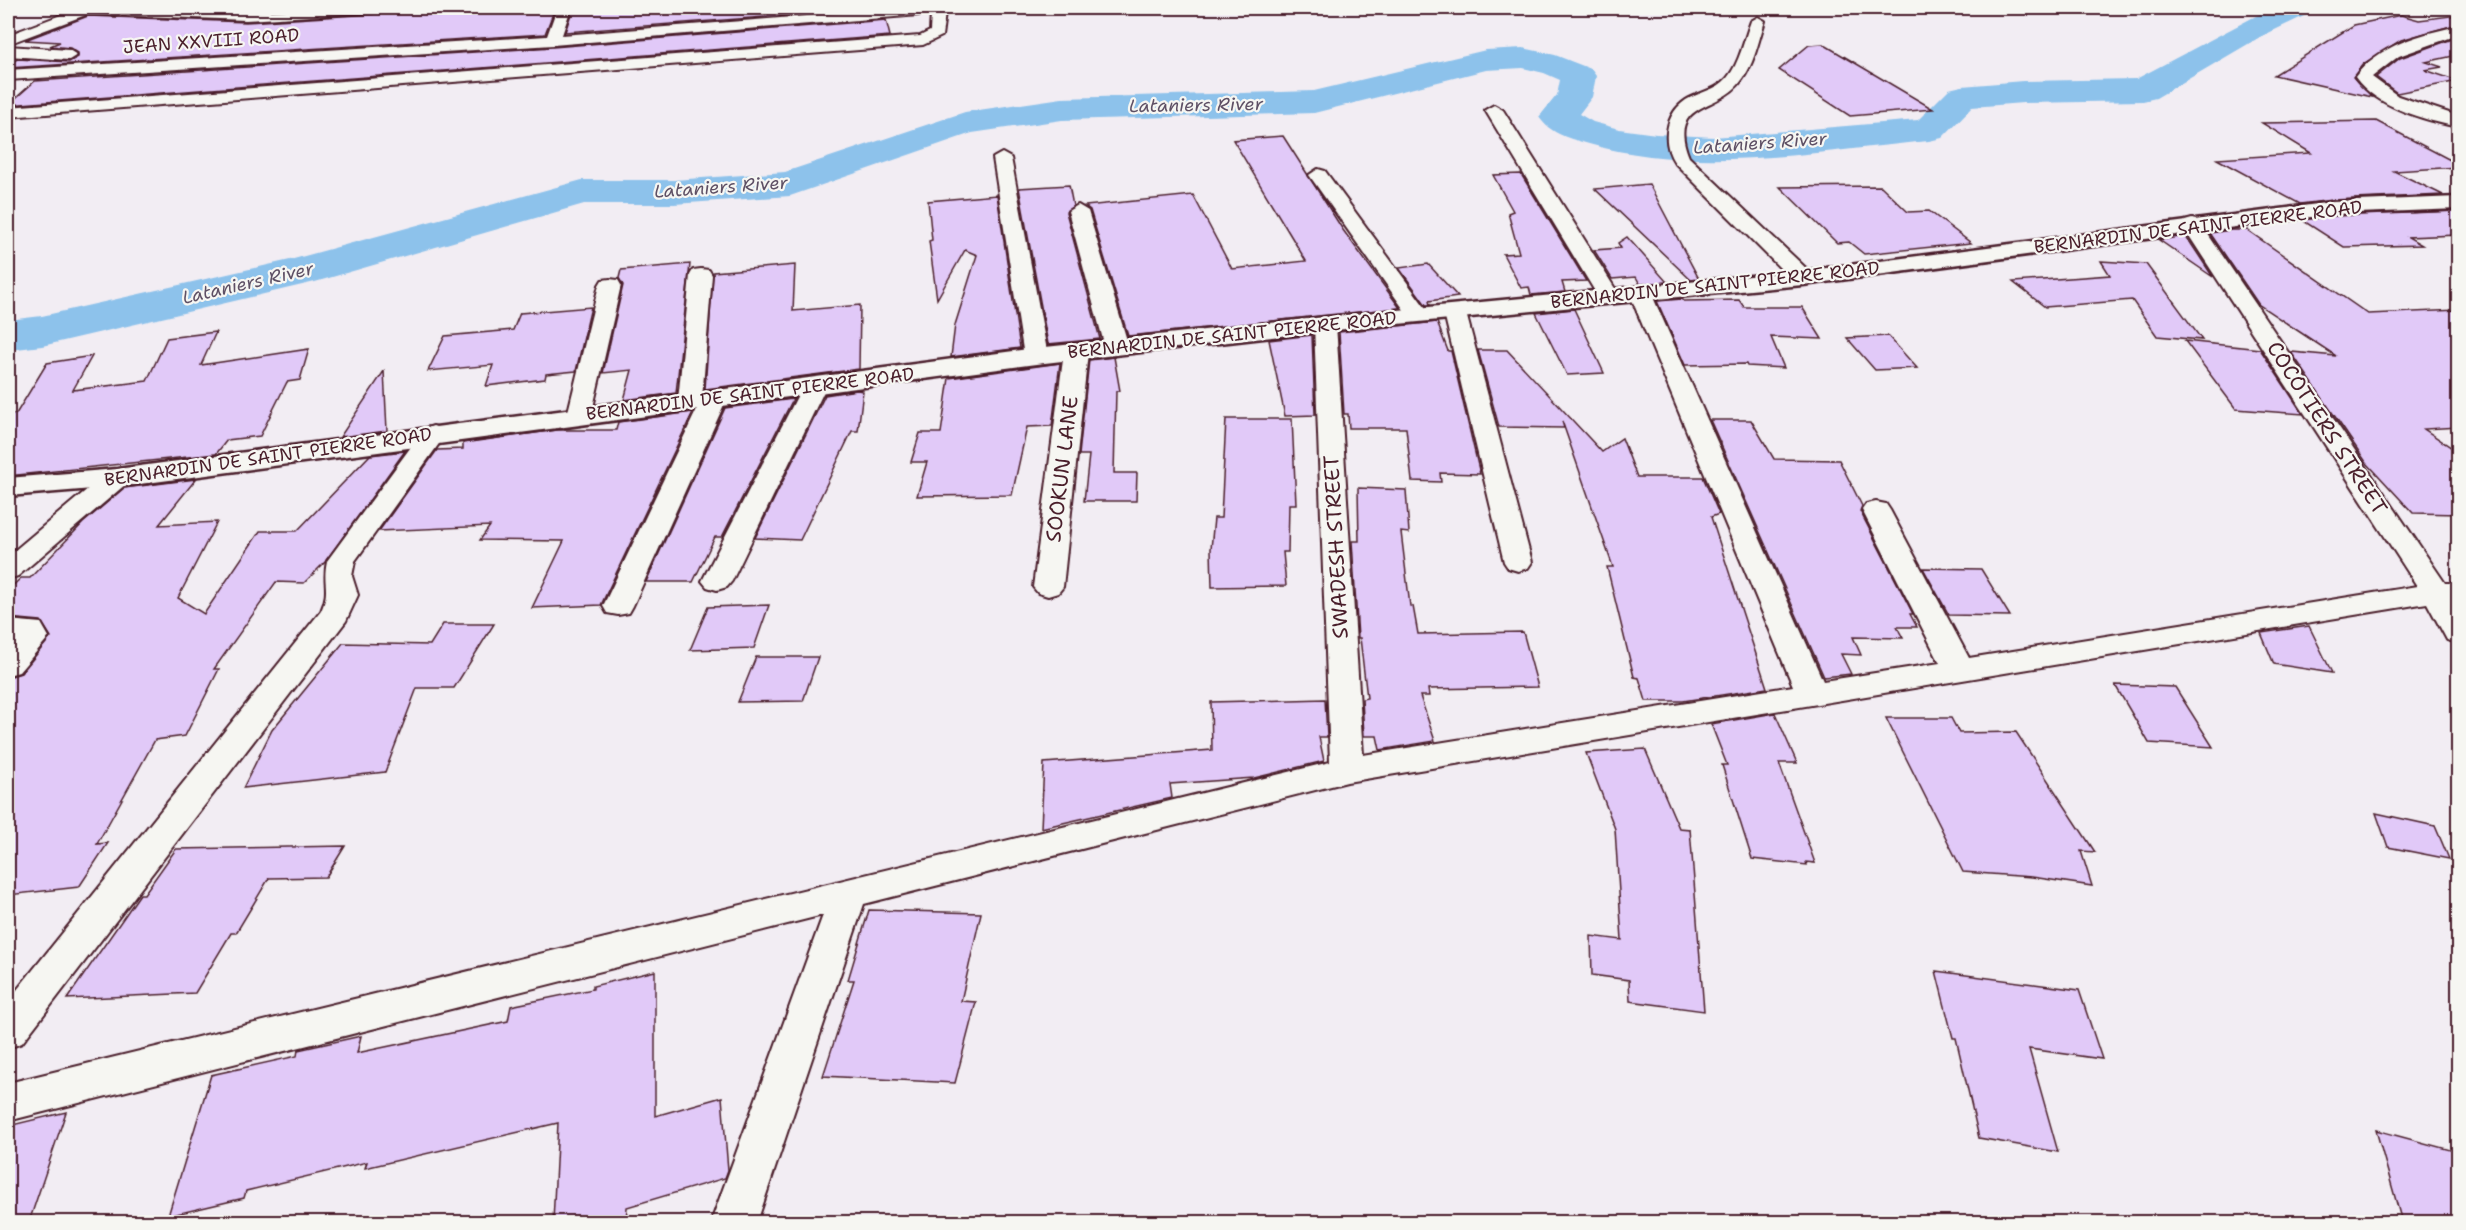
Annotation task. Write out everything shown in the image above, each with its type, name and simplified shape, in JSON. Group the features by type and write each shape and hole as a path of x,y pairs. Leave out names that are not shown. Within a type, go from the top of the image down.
{"main road":[{"name":"BERNARDIN DE SAINT PIERRE ROAD","path":"8,488 117,478 433,434 1036,356 1325,324 1803,278 2333,208 2458,203"}],"street":[{"path":"58,8 246,16 373,8"},
{"path":"8,40 89,8"},
{"path":"554,40 564,8"},
{"path":"8,112 924,40 937,33 947,8"},
{"name":"JEAN XXVIII ROAD","path":"8,75 132,65 554,40 947,8"},
{"path":"1758,21 1737,76 1729,85 1692,103 1680,112 1673,140 1681,159 1803,278"},
{"path":"677,60 686,29"},
{"path":"2453,35 2373,64 2363,77 2368,87 2388,97 2458,122"},
{"path":"394,82 417,48"},
{"path":"8,51 168,63"},
{"path":"94,105 132,65"},
{"path":"1494,110 1610,298"},
{"path":"1002,158 1036,356"},
{"path":"1318,175 1420,316"},
{"path":"1078,211 1117,347"},
{"name":"COCOTIERS STREET","path":"2193,225 2447,592 2458,633"},
{"path":"618,606 702,400 701,275"},
{"path":"579,416 610,285"},
{"path":"1641,295 1812,693"},
{"path":"1455,313 1518,562"},
{"name":"SWADESH STREET","path":"1325,324 1347,770"},
{"name":"SOOKUN LANE","path":"1048,587 1077,352"},
{"path":"717,581 814,385"},
{"path":"8,1031 334,614 343,595 338,576 341,561 433,434"},
{"path":"8,570 117,478"},
{"path":"1876,510 1960,670"},
{"path":"8,1102 1347,770 2447,592"},
{"path":"8,630 30,630 34,637 8,664"},
{"path":"734,1222 849,894"}],"building":[{"path":"382,8 555,8 545,34 8,68 8,63 18,59 69,62 78,57 78,53 70,48 50,46 60,42 25,40 88,16 246,22 373,14"},
{"path":"573,8 883,8 565,32"},
{"path":"2401,15 2419,20 2458,15 2458,24 2401,40 2363,64 2353,77 2372,97 2274,75 2354,25"},
{"path":"886,20 890,36 8,105 35,81 553,47"},
{"path":"2458,37 2458,55 2426,62 2442,67 2425,70 2458,81 2397,93 2376,77 2400,58"},
{"path":"1823,44 1933,109 1850,116 1779,70 1809,45"},
{"path":"2376,121 2458,164 2458,167 2394,171 2443,195 2333,200 2300,204 2217,159 2311,153 2262,123"},
{"path":"1283,136 1343,230 1400,308 1128,336 1090,210 1085,206 1193,195 1232,269 1306,261 1233,140"},
{"path":"1521,174 1586,281 1562,282 1565,292 1531,295 1529,287 1521,288 1503,254 1519,253 1508,213 1513,211 1493,175"},
{"path":"1649,184 1699,279 1691,280 1595,189"},
{"path":"1069,185 1073,206 1066,212 1100,339 1048,344 1019,188"},
{"path":"1881,186 1908,212 1929,211 1971,243 1864,254 1849,242 1837,243 1780,187"},
{"path":"997,195 1020,348 951,357 955,325 977,255 965,250 937,299 929,241 932,240 928,201"},
{"path":"2458,211 2458,235 2408,237 2422,245 2344,247 2302,220 2333,216"},
{"path":"2247,230 2368,314 2458,310 2458,427 2424,429 2458,452 2458,514 2413,513 2366,462 2291,352 2336,356 2259,305 2210,233"},
{"path":"2186,236 2213,277 2159,240"},
{"path":"1627,237 1667,282 1640,284 1636,277 1612,279 1594,250 1621,248 1618,243"},
{"path":"2101,261 2146,264 2202,340 2157,336 2132,300 2045,307 2013,282 2110,275"},
{"path":"690,264 676,393 624,400 632,370 603,373 623,285 619,278 621,270"},
{"path":"1428,264 1458,297 1429,301 1430,305 1426,305 1399,268"},
{"path":"795,265 793,311 860,305 859,369 705,389 713,272"},
{"path":"1682,299 1684,301 1739,300 1744,307 1802,307 1822,339 1771,337 1784,368 1747,366 1746,364 1685,365 1657,301"},
{"path":"591,307 576,371 546,374 545,379 486,386 493,365 428,371 445,336 513,330 520,313"},
{"path":"1574,309 1604,373 1567,375 1536,313"},
{"path":"1437,322 1448,351 1451,351 1480,474 1440,473 1441,482 1412,481 1406,428 1349,428 1348,414 1344,414 1339,332"},
{"path":"216,332 201,365 309,349 300,380 287,382 260,436 227,440 216,454 8,476 8,415 16,414 47,363 92,356 73,390 147,381 167,338"},
{"path":"1312,335 1315,415 1285,416 1269,340"},
{"path":"1888,336 1917,368 1875,370 1847,338"},
{"path":"2185,341 2260,349 2303,414 2236,409"},
{"path":"1478,350 1507,350 1602,452 1622,438 1637,477 1703,477 1719,514 1711,517 1767,688 1683,701 1646,701 1639,678 1634,677 1607,567 1613,567 1562,421 1564,428 1499,427"},
{"path":"1114,357 1120,391 1116,391 1114,473 1137,473 1136,501 1084,501 1089,455 1079,455 1089,360"},
{"path":"1060,363 1052,426 1027,427 1012,495 917,496 927,462 911,462 920,433 941,433 949,378"},
{"path":"384,371 387,431 340,437"},
{"path":"863,391 858,431 852,431 800,540 755,538 825,395"},
{"path":"793,399 722,537 715,537 693,582 646,582 725,408"},
{"path":"693,412 601,605 532,608 564,541 480,540 490,526 379,531 437,450 463,449 463,443 557,430 616,430 618,422"},
{"path":"1226,419 1292,419 1296,504 1289,504 1288,552 1283,552 1286,586 1212,587 1211,549 1214,518 1221,518"},
{"path":"1710,420 1751,420 1774,459 1839,460 1862,506 1860,511 1913,614 1910,614 1917,627 1897,627 1903,638 1853,637 1861,655 1841,654 1851,674 1824,677"},
{"path":"405,451 325,562 304,583 276,582 214,669 219,669 185,736 155,740 97,844 108,843 79,887 8,895 8,677 21,673 51,637 41,621 8,618 8,590 21,578 30,578 83,523 124,488 196,479 159,525 217,522 178,598 204,614 260,531 297,531 370,455"},
{"path":"1358,488 1406,490 1409,533 1401,532 1410,606 1413,606 1418,634 1523,632 1538,687 1428,689 1429,696 1420,696 1435,741 1380,750 1377,736 1364,736 1362,699 1367,698 1360,638 1358,638 1352,541 1359,541"},
{"path":"1923,568 1981,569 2010,616 1949,615"},
{"path":"769,605 754,648 690,650 708,607"},
{"path":"443,624 494,624 454,688 417,688 385,772 243,788 272,730 343,643 430,645"},
{"path":"2309,626 2332,673 2274,664 2261,633"},
{"path":"756,657 818,657 803,701 738,702"},
{"path":"2115,685 2175,687 2213,747 2149,743"},
{"path":"1325,699 1327,737 1319,737 1324,761 1254,778 1170,784 1172,798 1041,828 1044,763 1212,750 1211,702"},
{"path":"1775,713 1797,763 1779,763 1815,863 1806,862 1807,865 1752,859 1722,765 1727,765 1711,724"},
{"path":"1886,718 1951,718 1959,733 2016,732 2095,852 2081,851 2092,886 2032,877 1963,872"},
{"path":"1645,749 1679,828 1690,829 1704,1011 1630,1001 1629,980 1592,975 1591,936 1622,940 1615,829 1586,753"},
{"path":"2376,813 2435,826 2449,859 2388,847"},
{"path":"345,846 326,877 269,878 236,933 231,933 195,993 67,999 140,894 144,894 176,849"},
{"path":"869,910 981,913 961,1001 976,1002 955,1083 823,1076 854,980 848,980"},
{"path":"655,971 655,1116 722,1097 728,1170 725,1178 627,1207 626,1222 553,1222 558,1123 365,1168 367,1162 246,1191 244,1198 168,1216 211,1075 297,1056 298,1050 361,1036 357,1053 508,1021 511,1006 593,989 593,986"},
{"path":"1936,971 2079,990 2102,1059 2029,1049 2058,1152 1979,1138 1956,1038 1953,1038"},
{"path":"66,1112 29,1222 8,1222 8,1126"},
{"path":"2376,1130 2458,1152 2458,1222 2402,1222"}],"waterway":[{"name":"Lataniers River","path":"8,335 42,331 299,272 582,192 674,192 790,184 965,123 1062,109 1314,102 1486,60 1523,58 1555,65 1579,76 1574,97 1557,117 1580,130 1616,140 1656,146 1714,149 1929,130 1962,97 2023,92 2143,90 2249,30 2295,8"}]}
